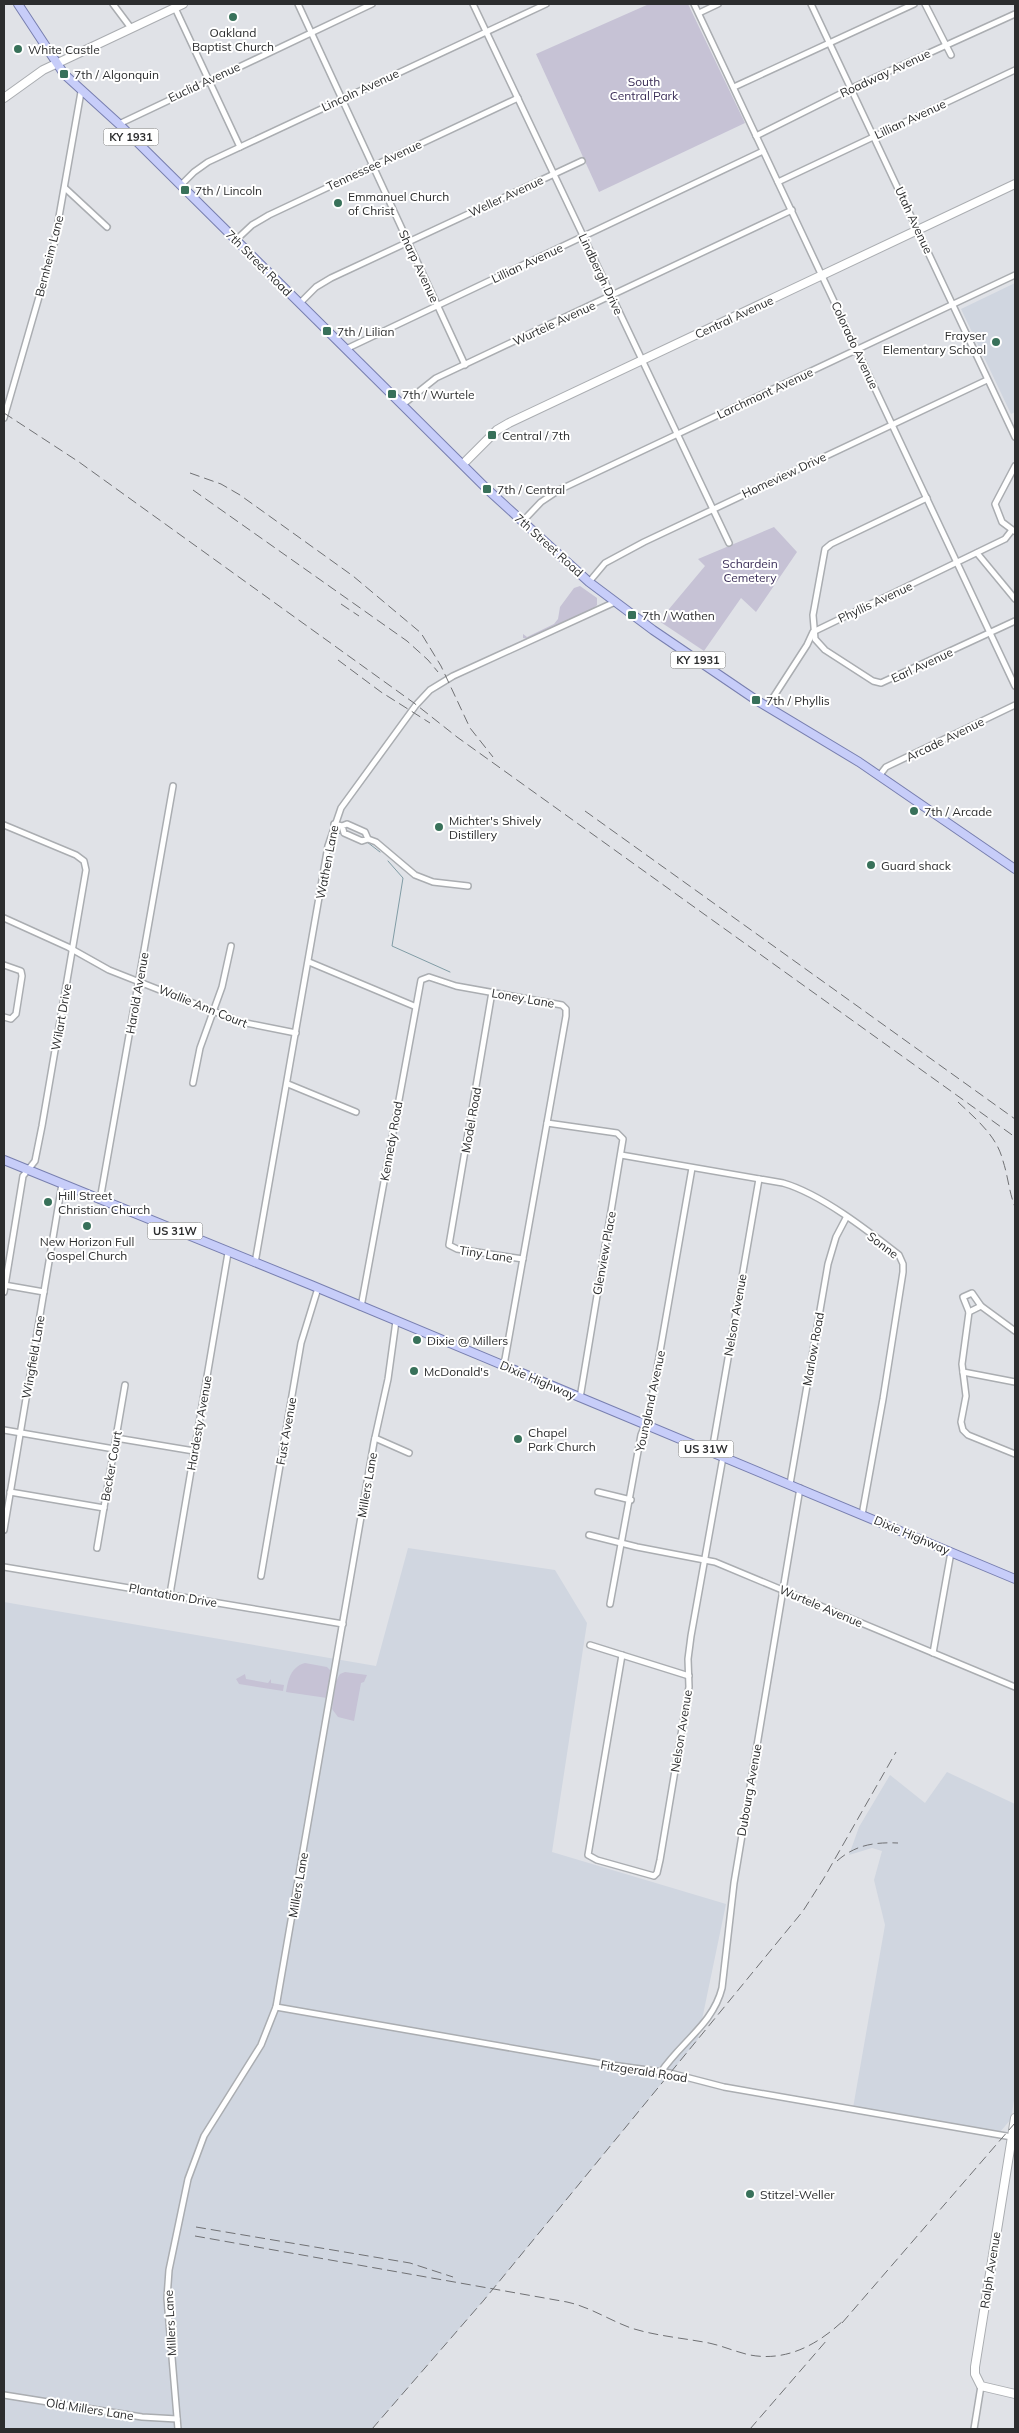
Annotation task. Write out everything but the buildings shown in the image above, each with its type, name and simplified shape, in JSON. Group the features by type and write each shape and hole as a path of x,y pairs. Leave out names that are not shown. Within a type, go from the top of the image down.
{"main road":[{"name":"7th Street Road","path":"18,4 56,64 81,92 119,124 522,522 589,582 767,707 860,762 1015,869"},
{"name":"Dixie Highway","path":"4,1160 504,1365 645,1426 712,1451 1015,1579"}],"street":[{"path":"114,4 131,28"},
{"path":"4,98 30,79 56,64 183,4"},
{"name":"Sharp Avenue","path":"298,4 464,365"},
{"name":"Euclid Avenue","path":"119,124 372,4"},
{"name":"Lindbergh Drive","path":"473,4 729,543"},
{"name":"Lincoln Avenue","path":"180,186 201,166 240,146 546,4"},
{"name":"Colorado Avenue","path":"694,4 1015,686"},
{"path":"699,13 718,4"},
{"name":"Utah Avenue","path":"811,4 875,136 1015,437"},
{"path":"734,87 914,4"},
{"path":"925,4 951,55"},
{"path":"175,8 240,146"},
{"name":"Roadway Avenue","path":"756,136 852,88 1015,14"},
{"name":"Lillian Avenue","path":"778,182 1015,70"},
{"name":"Bernheim Lane","path":"4,418 51,259 81,92"},
{"name":"Tennessee Avenue","path":"236,240 252,225 268,215 518,98"},
{"name":"Lillian Avenue","path":"346,349 763,151"},
{"name":"Weller Avenue","path":"300,304 323,282 582,161"},
{"name":"Central Avenue","path":"463,464 502,426 1015,184"},
{"path":"65,188 107,227"},
{"name":"Wurtele Avenue","path":"402,404 426,384 464,365 792,210"},
{"name":"Larchmont Avenue","path":"522,522 550,495 1015,275"},
{"name":"Homeview Drive","path":"589,582 610,560 714,508 988,380"},
{"path":"1014,531 1002,522 995,504 1015,466"},
{"path":"767,707 807,645 813,632 813,615 822,556 827,546 927,498"},
{"name":"Phyllis Avenue","path":"813,632 1006,539 1014,531"},
{"path":"977,553 1015,599"},
{"name":"Wathen Lane","path":"255,1264 334,824 341,808 416,704 430,690 454,676 615,602"},
{"name":"Earl Avenue","path":"813,632 817,644 873,681 881,683 1015,621"},
{"name":"Arcade Avenue","path":"879,776 886,767 1015,705"},
{"name":"Harold Avenue","path":"100,1200 173,786"},
{"path":"334,824 342,826 348,824 365,832 368,839"},
{"name":"Wilart Drive","path":"4,825 76,855 84,861 86,876 42,1126 35,1161 24,1176 22,1183 4,1287"},
{"path":"342,826 344,833 362,841 368,839 376,842 415,875 433,882 468,886"},
{"name":"Wallie Ann Court","path":"4,918 73,950 109,970 139,980 213,1011 256,1026 296,1033"},
{"path":"193,1083 200,1048 222,987 230,946"},
{"path":"309,962 414,1006"},
{"path":"4,965 21,971 22,976 16,1014 11,1019 4,1017"},
{"name":"Kennedy Road","path":"361,1307 414,1006 419,985 425,978"},
{"name":"Loney Lane","path":"425,978 456,986 562,1005 566,1009 504,1365"},
{"name":"Model Road","path":"450,1247 492,992"},
{"path":"288,1084 356,1112"},
{"name":"Glenview Place","path":"547,1122 617,1133 622,1136 621,1155 580,1398"},
{"name":"Sonne","path":"621,1155 783,1183 807,1192 897,1254 903,1264 884,1399 862,1515"},
{"name":"Youngland Avenue","path":"610,1604 641,1435 645,1426 654,1386 692,1168"},
{"name":"Nelson Avenue","path":"712,1451 759,1179"},
{"name":"Wingfield Lane","path":"4,1530 62,1184"},
{"name":"Marlow Road","path":"790,1484 830,1257 836,1236 846,1218"},
{"name":"Tiny Lane","path":"450,1247 523,1259"},
{"name":"Hardesty Avenue","path":"170,1594 228,1253"},
{"path":"4,1287 44,1292"},
{"name":"Fust Avenue","path":"261,1576 301,1343 318,1288"},
{"path":"1015,1331 981,1306 972,1293 964,1297 969,1312 962,1364 966,1396 961,1422 963,1430 968,1435 1015,1454"},
{"path":"969,1312 981,1306"},
{"name":"Millers Lane","path":"178,2429 167,2313 168,2282 188,2179 204,2136 256,2054 276,2007 375,1438 388,1379 396,1322"},
{"path":"963,1372 1015,1382"},
{"name":"Becker Court","path":"97,1548 125,1385"},
{"path":"4,1430 114,1449"},
{"path":"116,1438 194,1451"},
{"path":"375,1438 409,1453"},
{"name":"Nelson Avenue","path":"622,1655 588,1855 597,1860 650,1876 656,1875 689,1687 689,1650 723,1457"},
{"name":"Dubourg Avenue","path":"660,2072 704,2024 717,2004 722,1988 734,1883 800,1488"},
{"path":"10,1492 104,1508"},
{"path":"598,1492 630,1500"},
{"name":"Wurtele Avenue","path":"588,1534 622,1543 706,1558 1015,1687"},
{"path":"933,1653 951,1552"},
{"name":"Plantation Drive","path":"4,1567 343,1624"},
{"path":"590,1645 689,1676"},
{"name":"Fitzgerald Road","path":"276,2007 597,2063 660,2072 724,2087 1012,2137"},
{"name":"Ralph Avenue","path":"981,2386 975,2374 975,2367 1015,2118"},
{"path":"974,2429 981,2386 1015,2394"},
{"name":"Old Millers Lane","path":"4,2395 142,2417 177,2419"}],"shaded area":[{"name":"Frayser Elementary School","path":"1015,283 1015,412 1011,414 961,309"},
{"path":"408,1548 555,1570 587,1623 552,1852 726,1904 698,2039 484,2300 372,2429 4,2429 4,1602 376,1666"},
{"path":"947,1772 1015,1804 1015,2094 1011,2119 1000,2132 853,2108 885,1925 874,1880 882,1851 872,1848 849,1855 859,1827 890,1775 925,1803"}],"green space":[{"name":"South Central Park","path":"649,4 688,4 745,123 599,192 536,54"},
{"name":"Schardein Cemetery","path":"774,527 797,552 756,612 741,598 704,651 659,621 705,566 698,559"},
{"path":"580,586 597,598 597,605 593,609 528,639 523,638 523,634 527,637 554,624 558,619 560,607 574,588"},
{"path":"305,1663 327,1667 331,1671 327,1698 286,1692 289,1678 293,1671 296,1667"},
{"path":"345,1672 367,1675 364,1682 361,1683 354,1721 338,1717 332,1709 336,1681 340,1674"},
{"path":"245,1674 246,1679 268,1683 271,1679 271,1683 284,1685 283,1691 239,1684 236,1679"}],"waterway":[{"path":"332,853 336,837 341,832"},
{"path":"367,842 380,852"},
{"path":"388,861 403,878 392,946 450,972"}],"railway":[{"path":"4,413 79,462 414,703 457,737 1015,1137"},
{"path":"190,473 221,484 240,495 353,576 421,633 441,666 470,728 493,757"},
{"path":"193,490 407,641 438,672"},
{"path":"341,604 359,616"},
{"path":"338,660 381,692 430,723"},
{"path":"585,811 1015,1119"},
{"path":"958,1102 985,1128 996,1144 1005,1167 1015,1207"},
{"path":"372,2429 484,2300 803,1911 896,1752"},
{"path":"837,1861 858,1848 881,1843 898,1843"},
{"path":"842,2323 1015,2123"},
{"path":"196,2227 410,2263 453,2277"},
{"path":"195,2236 567,2302 584,2307 640,2331 709,2343 750,2355 777,2356 802,2349 824,2336 845,2319"},
{"path":"750,2429 827,2340"}],"place":[{"name":"Oakland Baptist Church","path":"233,17"},
{"name":"White Castle","path":"18,49"},
{"name":"7th / Algonquin","path":"64,74"},
{"name":"7th / Lincoln","path":"185,190"},
{"name":"Emmanuel Church of Christ","path":"338,203"},
{"name":"7th / Lilian","path":"327,331"},
{"name":"Frayser Elementary School","path":"996,342"},
{"name":"7th / Wurtele","path":"392,394"},
{"name":"Central / 7th","path":"492,435"},
{"name":"7th / Central","path":"487,489"},
{"name":"7th / Wathen","path":"632,615"},
{"name":"7th / Phyllis","path":"756,700"},
{"name":"7th / Arcade","path":"914,811"},
{"name":"Michter's Shively Distillery","path":"439,827"},
{"name":"Guard shack","path":"871,865"},
{"name":"Hill Street Christian Church","path":"48,1202"},
{"name":"New Horizon Full Gospel Church","path":"87,1226"},
{"name":"Dixie @ Millers","path":"417,1340"},
{"name":"McDonald's","path":"414,1371"},
{"name":"Chapel Park Church","path":"518,1439"},
{"name":"Stitzel-Weller","path":"750,2194"}]}
